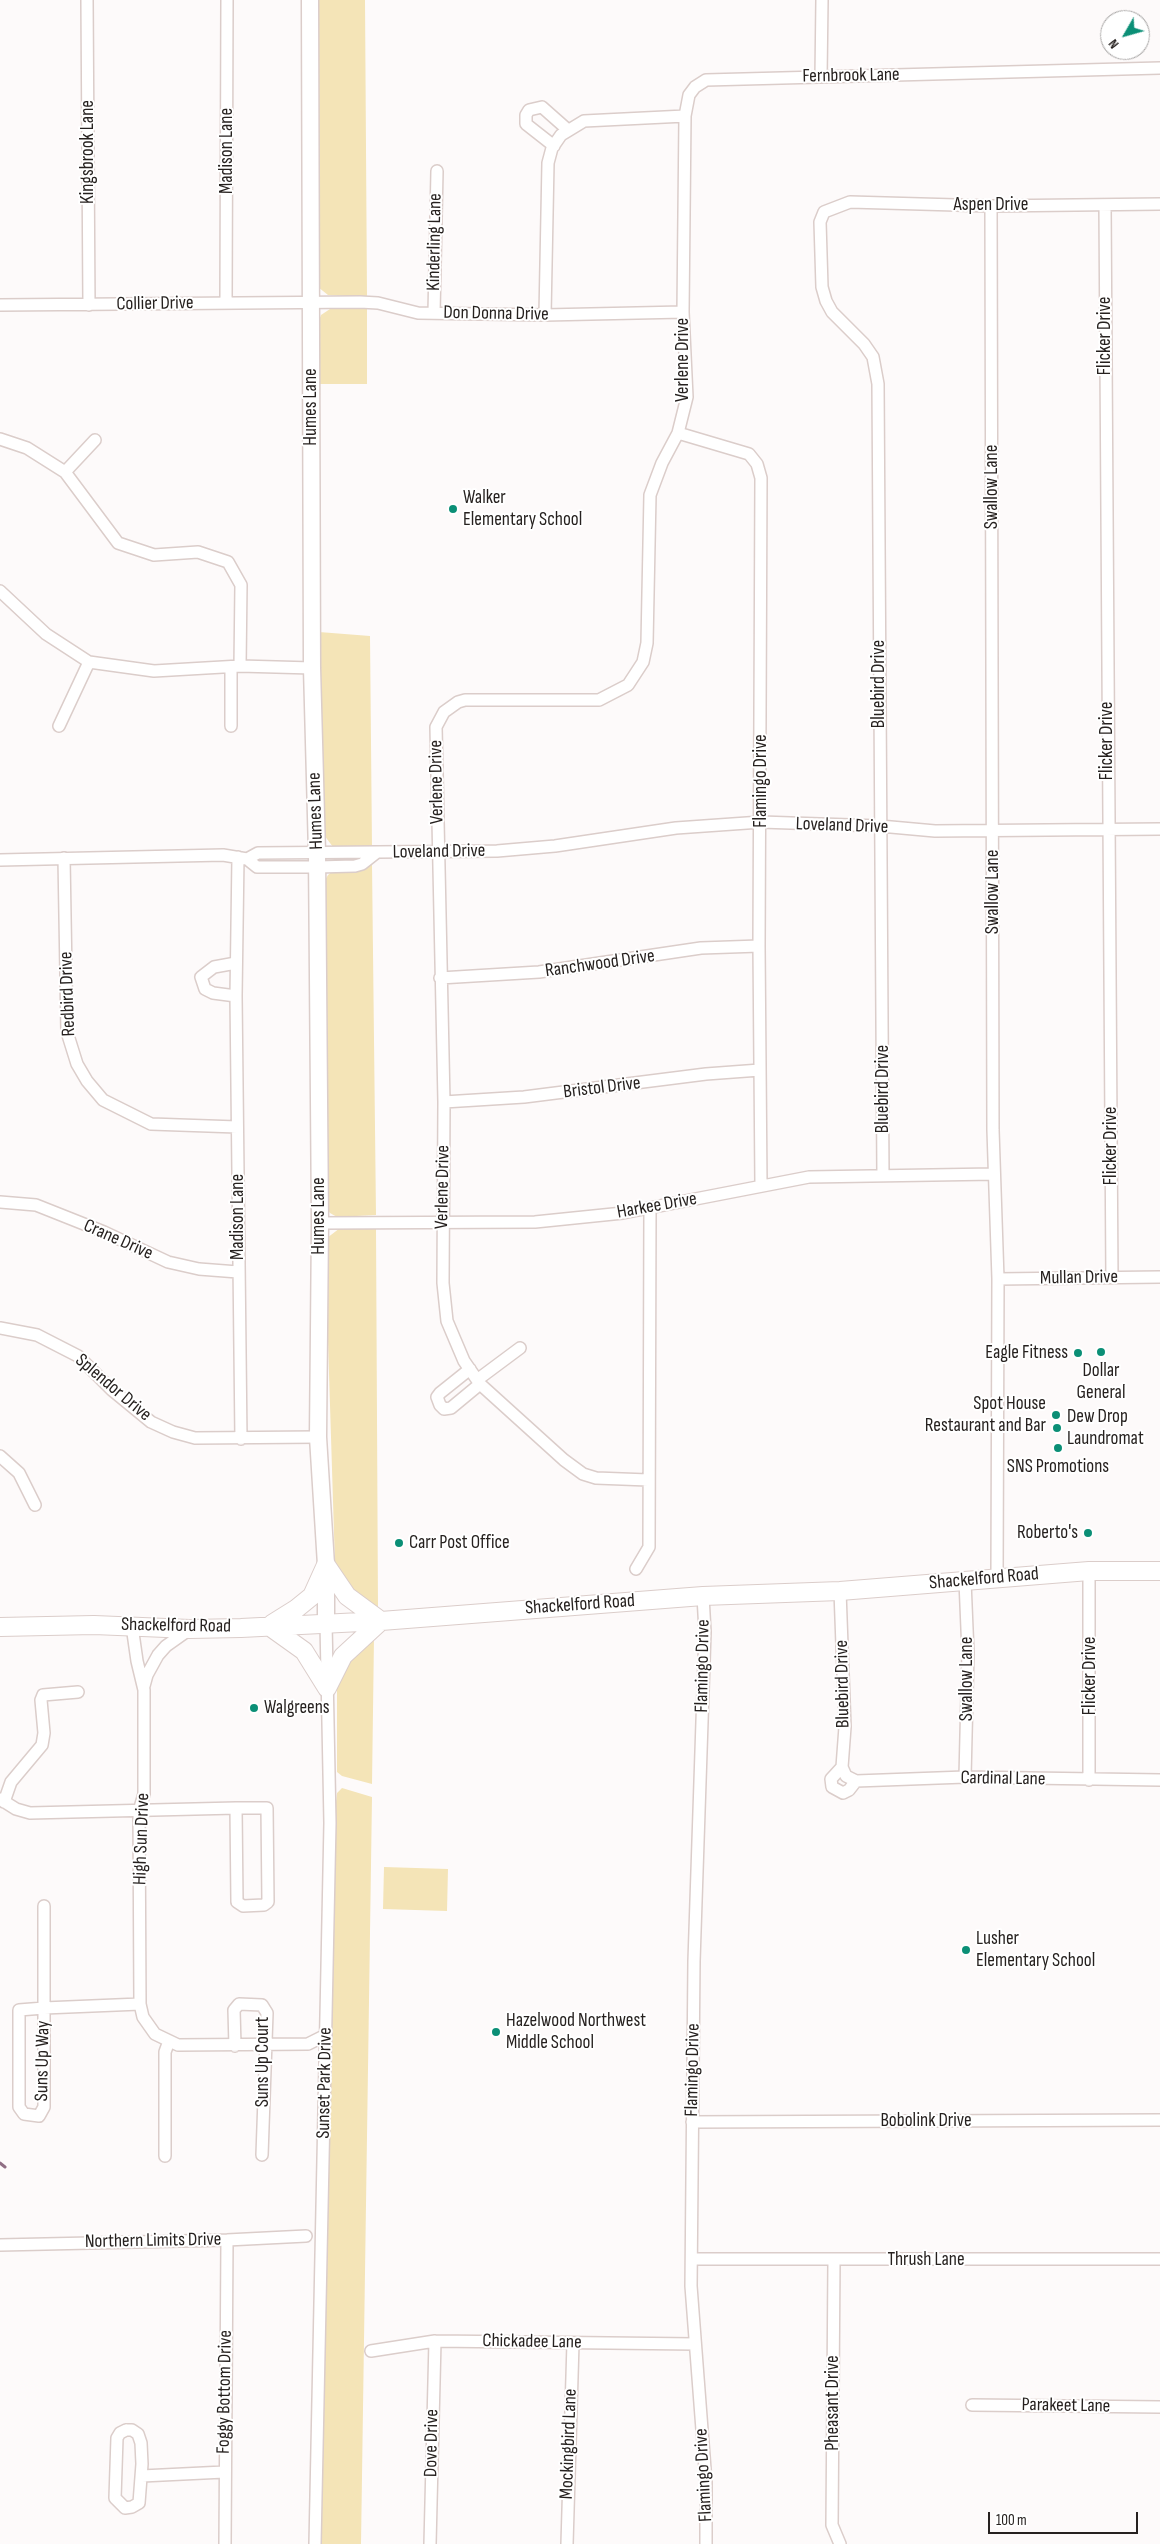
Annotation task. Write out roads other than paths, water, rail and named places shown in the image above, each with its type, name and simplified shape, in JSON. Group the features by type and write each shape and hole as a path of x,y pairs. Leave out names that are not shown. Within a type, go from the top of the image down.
{"main road":[{"path":"326,1565 347,1596 380,1621 343,1656 327,1688"},
{"path":"326,1565 312,1596 296,1610 269,1626 304,1651 327,1688"},
{"name":"Shackelford Road","path":"0,1627 132,1626 190,1629 380,1621 703,1596 840,1591 1089,1571 1160,1571"}],"street":[{"name":"Kingsbrook Lane","path":"87,0 90,305"},
{"name":"Madison Lane","path":"226,303 227,0"},
{"name":"Humes Lane","path":"310,0 312,668 317,860 320,1223 318,1437 326,1565 326,1623"},
{"path":"821,77 822,0"},
{"name":"Fernbrook Lane","path":"685,116 689,95 695,87 706,80 1160,68"},
{"path":"554,146 526,124 526,114 529,110 542,107 568,130"},
{"path":"545,315 548,163 560,135 584,121 685,116"},
{"name":"Verlene Drive","path":"648,1480 596,1478 583,1474 479,1382 454,1340 444,1306 442,1224 444,1102 436,727 444,712 458,702 465,700 599,700 628,686 643,662 646,643 650,494 662,463 678,433 687,397 683,312 685,116"},
{"name":"Kinderling Lane","path":"434,313 437,171"},
{"name":"Aspen Drive","path":"824,212 850,202 991,206 1160,204"},
{"name":"Flicker Drive","path":"1105,205 1112,1277"},
{"name":"Swallow Lane","path":"991,206 994,1174 998,1279 997,1577"},
{"name":"Bluebird Drive","path":"824,212 819,239 822,287 826,300 832,312 864,344 874,357 877,370 883,1176"},
{"name":"Collier Drive","path":"0,305 311,302"},
{"name":"Don Donna Drive","path":"311,302 378,302 418,313 545,315 683,312"},
{"name":"Flamingo Drive","path":"678,433 749,454 757,464 761,478 759,946 762,1185"},
{"path":"0,439 27,448 65,472 118,543 154,555 198,552 228,562 241,585 231,726"},
{"path":"65,472 95,440"},
{"path":"0,591 46,634 89,662 154,671 235,666 312,668"},
{"path":"59,726 89,662"},
{"name":"Loveland Drive","path":"0,860 223,855 242,858 258,853 317,860 376,853 546,847 676,828 761,822 880,826 935,831 1160,829"},
{"name":"Redbird Drive","path":"64,858 67,1032 77,1064 87,1081 103,1100 151,1124 237,1127"},
{"name":"Madison Lane","path":"241,1439 236,963 242,858"},
{"name":"Ranchwood Drive","path":"440,978 538,972 700,948 759,946"},
{"path":"236,963 214,967 201,976 205,989 214,994 236,996"},
{"name":"Bristol Drive","path":"444,1102 524,1097 706,1074 760,1070"},
{"name":"Harkee Drive","path":"320,1223 442,1224 564,1220 650,1208 810,1177 994,1174"},
{"name":"Crane Drive","path":"0,1202 36,1204 104,1232 168,1262 199,1269 238,1272"},
{"path":"636,1569 649,1547 650,1208"},
{"name":"Mullan Drive","path":"998,1279 1160,1277"},
{"name":"Splendor Drive","path":"0,1328 37,1336 78,1356 112,1390 151,1422 195,1438 318,1437"},
{"path":"470,1369 437,1397 440,1406 444,1409 451,1408 520,1348"},
{"path":"0,1456 19,1473 34,1505"},
{"name":"Flicker Drive","path":"1089,1571 1089,1780"},
{"name":"Swallow Lane","path":"965,1581 968,1653 965,1777"},
{"name":"Bluebird Drive","path":"840,1591 848,1774"},
{"name":"Flamingo Drive","path":"703,1596 705,1632 694,1961 691,2286 706,2482 706,2544"},
{"name":"Sunset Park Drive","path":"316,2544 330,1823 326,1623"},
{"name":"High Sun Drive","path":"132,1626 137,1662 144,1690 144,1794 139,1811 140,2004 143,2017 155,2034 178,2045 264,2046 308,2044 326,2035"},
{"path":"144,1690 147,1675 158,1655 166,1646 190,1629"},
{"path":"78,1692 43,1696 40,1700 44,1733 42,1745 11,1782 2,1800 30,1813 236,1808 267,1808 268,1902 264,1905 243,1906 238,1902 236,1808"},
{"name":"Cardinal Lane","path":"848,1774 1160,1780"},
{"name":"Suns Up Way","path":"44,1906 44,2008 44,2107 39,2116 32,2117 24,2114 19,2107 19,2010 44,2008 140,2004"},
{"name":"Suns Up Court","path":"235,2046 234,2010 239,2004 262,2005 266,2013 262,2155"},
{"path":"165,2156 165,2052 169,2041"},
{"name":"Bobolink Drive","path":"692,2122 1160,2120"},
{"name":"Northern Limits Drive","path":"0,2245 227,2240 306,2236"},
{"name":"Foggy Bottom Drive","path":"224,2544 227,2240"},
{"name":"Thrush Lane","path":"692,2259 1160,2259"},
{"name":"Pheasant Drive","path":"834,2260 832,2525 840,2544"},
{"name":"Chickadee Lane","path":"371,2351 435,2341 695,2344"},
{"name":"Dove Drive","path":"430,2544 435,2341"},
{"name":"Mockingbird Lane","path":"567,2544 573,2343"},
{"name":"Parakeet Lane","path":"972,2405 1160,2407"},
{"path":"132,2430 138,2434 141,2443 142,2476 138,2503 132,2507 125,2508 114,2498 117,2438 120,2432 132,2430"},
{"path":"142,2476 224,2472"}],"waterway":[{"path":"0,2163 5,2167"}],"place":[{"name":"Walker Elementary School","path":"453,509"},
{"name":"Dollar General","path":"1101,1352"},
{"name":"Eagle Fitness","path":"1078,1353"},
{"name":"Spot House Restaurant and Bar","path":"1056,1415"},
{"name":"Dew Drop Laundromat","path":"1057,1428"},
{"name":"SNS Promotions","path":"1058,1448"},
{"name":"Roberto's","path":"1088,1533"},
{"name":"Carr Post Office","path":"399,1543"},
{"name":"Walgreens","path":"254,1708"},
{"name":"Lusher Elementary School","path":"966,1950"},
{"name":"Hazelwood Northwest Middle School","path":"496,2032"}]}
